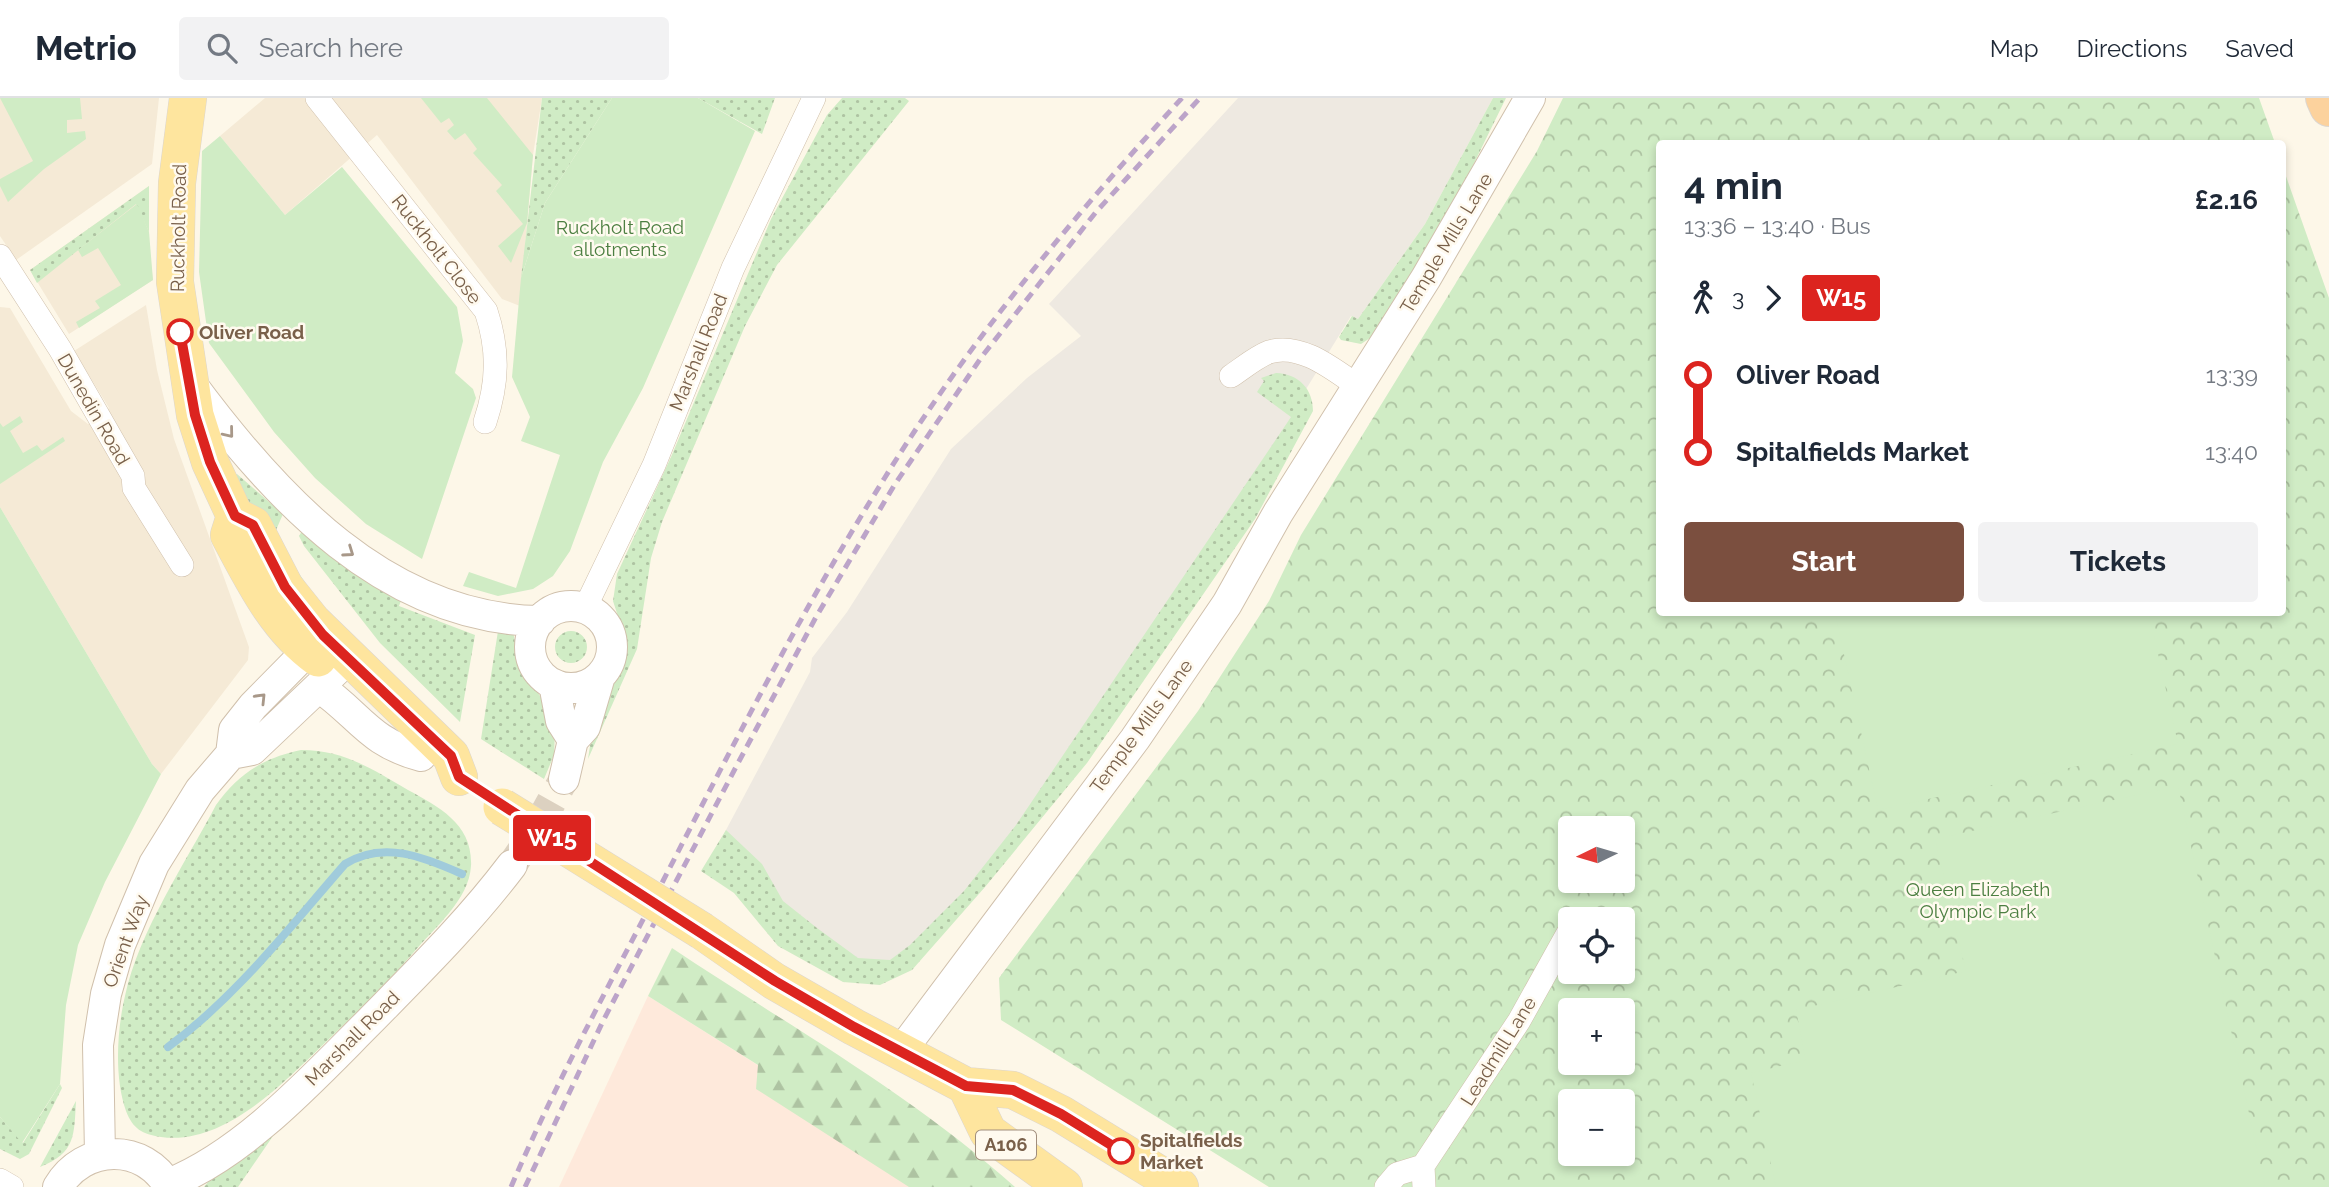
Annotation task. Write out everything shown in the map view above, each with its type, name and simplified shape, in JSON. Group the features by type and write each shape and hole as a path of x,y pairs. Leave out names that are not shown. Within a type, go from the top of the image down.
{"highway":[{"path":"2325,98 2329,107"}],"main road":[{"name":"Ruckholt Road","path":"188,98 178,171 174,250 180,332 195,415 210,462 235,516 229,535 272,611 405,735 421,756 437,770 459,777 502,807 702,931 775,981 854,1027 966,1086 1013,1090 1061,1114 1180,1187"},
{"name":"Ruckholt Road","path":"327,660 451,756 459,777"},
{"name":"A106","path":"966,1086 988,1132 1065,1187"}],"street":[{"name":"Ruckholt Close","path":"317,98 486,311 494,337 496,376 495,391 485,422"},
{"name":"Marshall Road","path":"585,608 654,465 728,280 814,98"},
{"name":"Temple Mills Lane","path":"902,1050 1135,738 1227,604 1278,513 1359,387 1476,195 1530,98"},
{"name":"Dunedin Road","path":"0,256 8,285 60,349 133,476 134,488 181,565"},
{"path":"1231,376 1266,353 1294,351 1306,354 1359,387"},
{"path":"188,379 236,442 288,500 341,546 381,573 446,606 506,620 540,621"},
{"path":"564,779 573,740 585,727 600,677 611,656 612,640 605,623 585,608 561,607 540,621 533,632 531,655 540,673 554,684 581,686 600,677"},
{"name":"Orient Way","path":"100,1155 98,1045 106,994 120,944 154,864 200,790 231,754 234,730 253,706 327,660"},
{"path":"554,684 561,721 573,740"},
{"name":"Marshall Road","path":"168,1186 229,1148 311,1080 434,956 485,900 512,864"},
{"name":"Leadmill Lane","path":"1386,1187 1397,1174 1423,1177 1519,1021 1558,951"},
{"path":"58,1187 69,1171 100,1155 126,1154 144,1161 168,1186"},
{"path":"0,1180 12,1187"}],"shaded area":[{"path":"0,98 159,98 152,164 16,260 0,236"},
{"path":"265,98 542,98 533,155 520,306 502,299 377,135 285,215 220,136"},
{"path":"1238,98 1493,98 1425,224 1358,319 1351,316 1292,412 1301,420 1014,839 906,953 881,967 838,953 718,845 810,672 812,658 847,612 951,449 1027,378 1081,336 1049,304"},
{"path":"149,186 149,247 153,280 69,334 30,270"},
{"path":"146,305 157,370 174,439 249,647 248,660 161,774 152,764 0,507 0,307 10,308 71,411 88,424 109,408 74,351"},
{"path":"648,996 952,1187 559,1187"}],"green space":[{"path":"0,98 80,98 82,119 67,120 67,133 85,131 86,139 44,169 8,202 0,186 0,179 33,161"},
{"path":"421,98 487,98 533,155 527,223 511,263 498,246 523,224 496,191 502,185 473,153 477,149 465,133 455,140 447,131 454,125 449,118 441,123"},
{"path":"542,98 612,98 545,203 521,278"},
{"name":"Ruckholt Road allotments","path":"612,98 698,98 755,131 643,388 603,462 570,551 553,576 533,589 498,596 463,586 469,572 516,588 560,455 521,441 530,417 512,377 521,278 545,203"},
{"path":"698,98 775,98 762,134"},
{"path":"842,98 905,98 909,101 777,265 745,326 662,522 651,558 637,649 588,759 593,726 621,670 627,644 613,601 617,574 671,457 771,219 827,115"},
{"path":"1493,98 1506,98 1455,202 1373,336 1361,344 1341,340 1339,337 1352,316 1358,319 1425,224"},
{"name":"Queen Elizabeth Olympic Park","path":"1563,98 2259,98 2274,140 1656,140 1656,616 2286,616 2286,176 2329,298 2329,1187 1269,1187 1001,1020 999,978 1198,711 1269,601 1301,535 1537,151"},
{"path":"220,136 285,215 342,167 457,307 463,341 455,373 473,389 476,398 422,559 366,524 315,478 274,432 209,343 199,272 202,151"},
{"path":"149,186 149,232 136,204 37,283 30,270"},
{"path":"137,204 149,232 153,280 79,328 76,322 100,308 95,301 121,285 98,248 82,257 78,250"},
{"path":"1276,373 1291,376 1303,384 1310,396 1313,411 1255,519 1087,763 985,887 912,970 880,985 843,982 778,946 734,893 701,871 726,830 762,864 783,901 858,958 890,960 910,945 964,891 1016,825 1291,417 1257,392 1264,381 1261,378"},
{"path":"20,416 23,422 10,431 23,453 37,445 42,451 63,437 65,441 0,484 0,423 3,427"},
{"path":"237,474 283,514 273,537 305,582 281,565 234,475"},
{"path":"0,507 152,764 161,774 105,882 78,945 66,1005 60,1084 22,1143 0,1117"},
{"path":"304,528 402,598 399,606 475,635 460,722 380,643 304,546 299,536"},
{"path":"1836,616 2150,616 2178,744 1878,810"},
{"path":"498,631 513,632 520,664 550,712 555,732 554,755 544,779 481,739"},
{"path":"571,631 582,636 587,647 582,658 571,663 560,658 555,647 560,636"},
{"path":"301,750 331,753 357,762 442,810 460,828 466,839 470,851 469,878 449,913 383,986 294,1073 253,1107 209,1131 185,1137 161,1137 143,1132 135,1126 126,1111 118,1069 120,1024 125,996 141,947 164,898 224,794 252,769 287,753"},
{"path":"2178,786 2265,1187 1776,1187 1751,1073 1806,1060 1796,1010 1966,971 1935,839"},
{"path":"672,948 891,1091 934,1121 1015,1187 909,1187 756,1089 758,1065 648,996"},
{"path":"60,1084 62,1088 29,1154 20,1159 0,1149 0,1117 23,1143"},
{"path":"76,1101 71,1142 61,1156 40,1167"},
{"path":"273,1136 238,1187 204,1187 235,1157"}],"waterway":[{"path":"168,1047 240,984 345,864 359,857 389,852 418,857 462,874"}],"tunnel":[{"path":"512,865 534,833 564,779"}],"railway":[{"path":"511,1187 584,1032 742,728 825,577 884,479 951,378 1024,281 1101,188 1182,98"},
{"path":"525,1187 603,1021 737,765 816,617 895,484 983,355 1096,212 1200,98"}],"bus line":[{"name":"W15","path":"180,332 195,415 210,462 235,516 253,525 285,587 323,635 451,756 459,777 502,807 702,931 775,981 854,1027 966,1086 1013,1090 1061,1114 1121,1151"}],"place":[{"name":"Oliver Road","path":"180,332"},
{"name":"Spitalfields Market","path":"1121,1151"}]}
